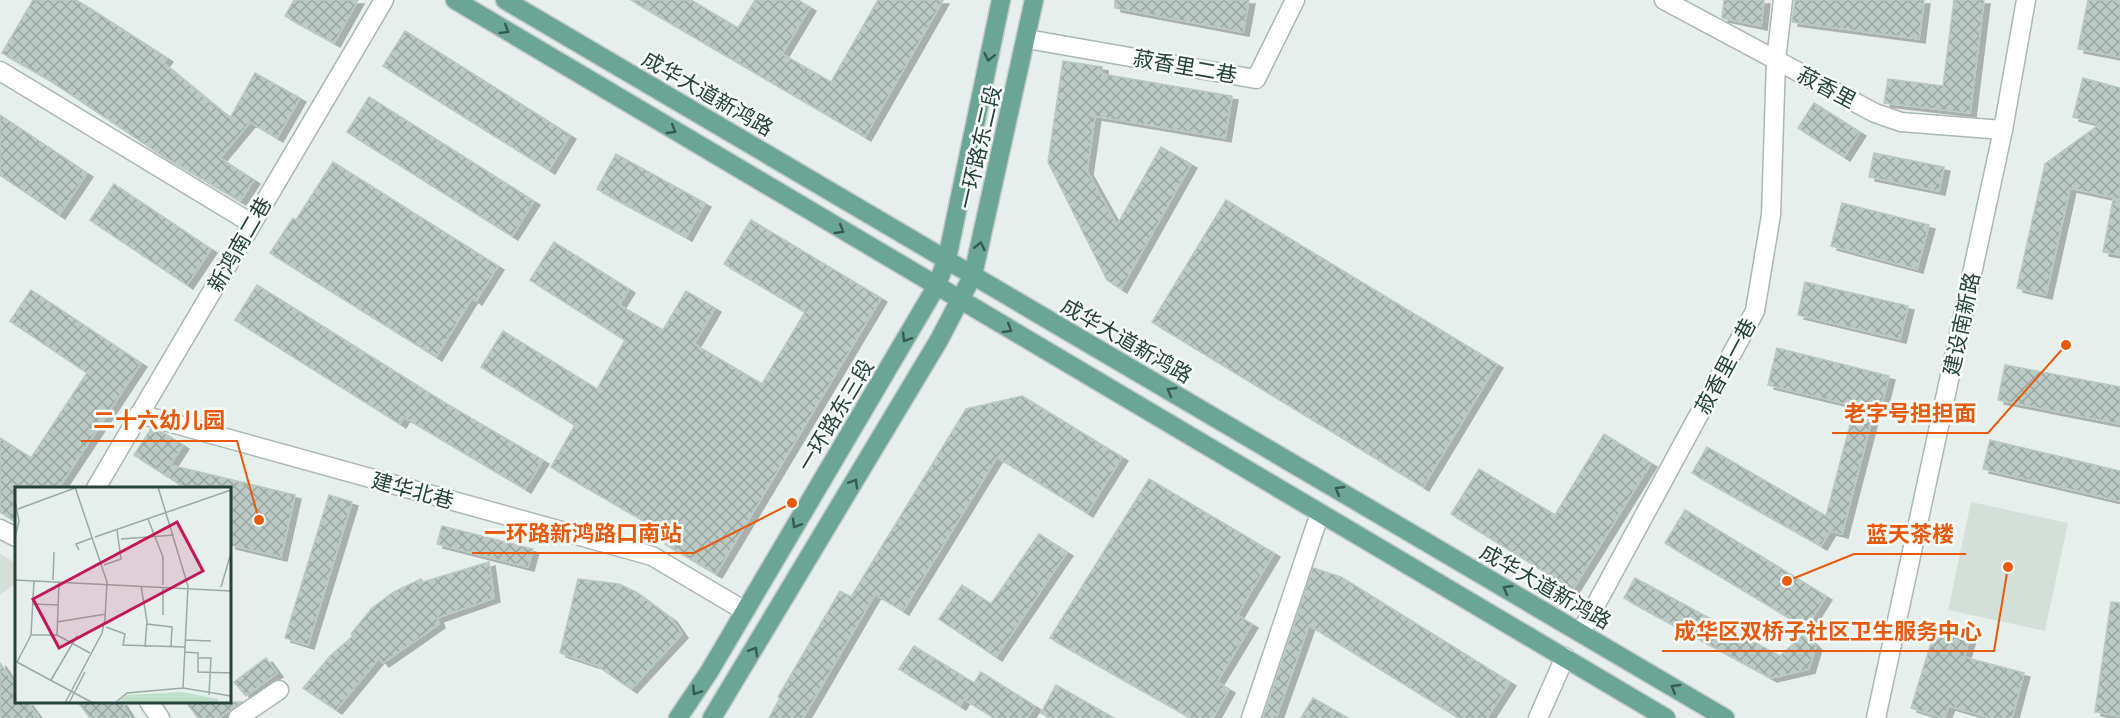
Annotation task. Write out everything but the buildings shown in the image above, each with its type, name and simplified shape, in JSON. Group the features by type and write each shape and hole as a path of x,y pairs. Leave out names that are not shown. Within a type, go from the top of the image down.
{"main road":[{"path":"455,0 1666,718"},
{"name":"成华大道新鸿路","path":"505,0 1725,718"},
{"name":"一环路东二段","path":"936,287 947,259 1001,0"},
{"name":"一环路东二段","path":"961,301 973,275 1034,0"},
{"name":"一环路东三段","path":"678,718 936,287"},
{"path":"712,718 961,301"}],"street":[{"name":"新鸿南二巷","path":"97,487 384,0"},
{"name":"菽香里二巷","path":"1027,39 1256,79 1295,0"},
{"name":"菽香里","path":"1664,0 1875,113 1900,122 2003,130"},
{"name":"菽香里一巷","path":"1581,632 1755,312 1771,215 1776,60 1783,0"},
{"name":"建设南新路","path":"1876,718 2003,130 2026,0"},
{"path":"0,71 251,223"},
{"name":"建华北巷","path":"139,414 652,556 744,611"},
{"path":"1251,718 1320,513"},
{"path":"0,529 15,536"},
{"path":"1538,718 1565,657"},
{"path":"238,718 279,690"},
{"path":"150,703 160,718"}],"shaded area":[{"path":"1971,502 2068,523 2045,631 1948,610"},
{"path":"0,554 15,562 15,584 0,595"}],"place":[{"name":"老字号担担面","path":"2066,345"},
{"name":"一环路新鸿路口南站","path":"792,503"},
{"name":"二十六幼儿园","path":"259,520"},
{"name":"成华区双桥子社区卫生服务中心","path":"2008,567"},
{"name":"蓝天茶楼","path":"1787,581"}]}
